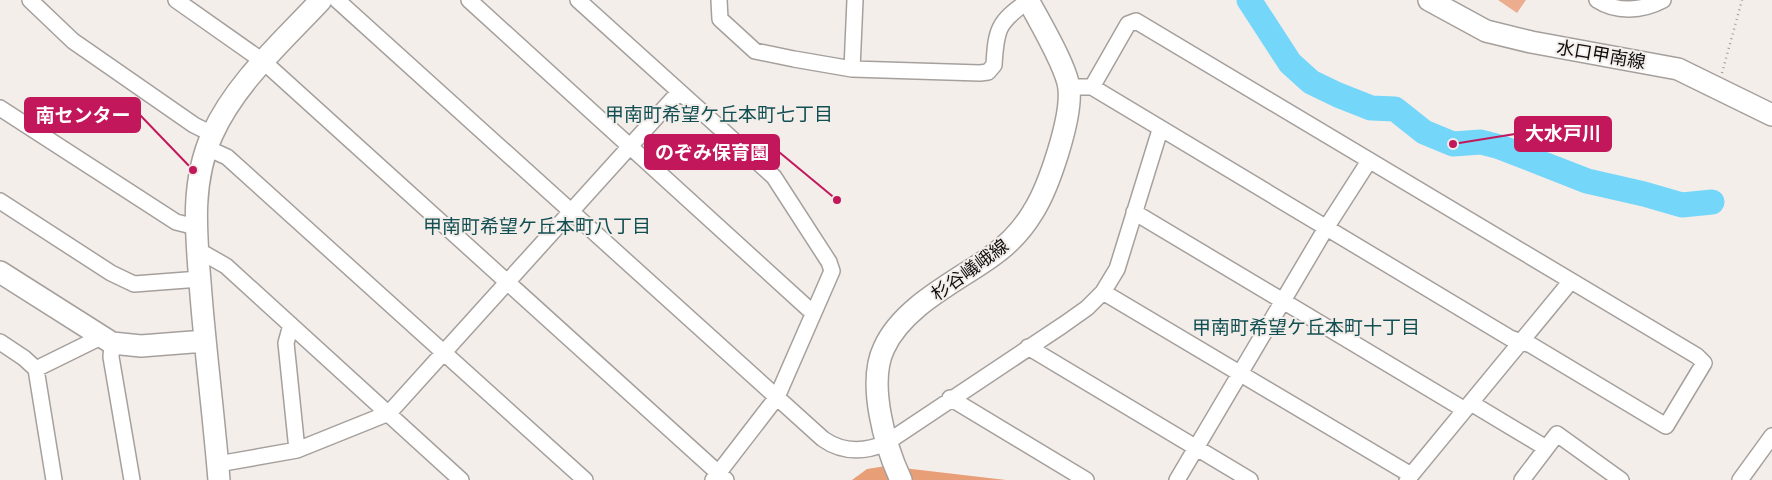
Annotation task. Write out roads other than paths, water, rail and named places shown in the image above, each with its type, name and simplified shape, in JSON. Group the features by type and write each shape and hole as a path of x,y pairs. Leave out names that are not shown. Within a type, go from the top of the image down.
{"main road":[{"path":"218,472 204,341 196,227 197,192 210,141 239,91 321,0"},
{"name":"杉谷嶬峨線","path":"901,480 886,442 878,384 879,360 884,347 895,328 921,305 995,254 1015,237 1034,210 1059,145 1068,112 1070,87 1028,0"},
{"name":"水口甲南線","path":"1429,0 1486,31 1531,42 1678,69 1772,115"},
{"path":"0,272 106,340 141,346 204,341"}],"street":[{"path":"30,0 73,41 194,125 227,158 585,480"},
{"path":"176,0 264,62 719,478 777,397 832,271 829,262 774,177 578,0"},
{"path":"337,0 777,397 830,444 843,449 863,450 886,442 1087,308 1103,292 1117,268 1160,130"},
{"path":"469,0 813,313"},
{"path":"719,0 720,19 755,51 852,69 988,72 994,65 996,37 1001,26 1012,12 1028,0"},
{"path":"852,69 855,0"},
{"path":"1597,0 1607,7 1633,9 1646,7 1662,0"},
{"path":"1070,87 1092,87 1160,130 1510,338 1531,345 1666,426 1704,363 1697,356 1136,22 1128,24 1092,87"},
{"path":"218,472 297,450 388,413 679,92"},
{"path":"0,108 176,222 196,227"},
{"path":"1177,480 1326,228 1369,161"},
{"path":"0,201 111,274 134,284 200,279"},
{"path":"1134,212 1283,301 1468,407 1546,448"},
{"path":"198,250 226,266 461,480"},
{"path":"1103,292 1409,478 1570,281"},
{"path":"291,324 286,343 297,450"},
{"path":"36,369 106,340 111,357 132,480"},
{"path":"0,342 24,358 36,369 54,480"},
{"path":"1028,347 1250,480"},
{"path":"950,398 1086,480"},
{"path":"1522,480 1557,434 1621,480"},
{"path":"1740,480 1772,436"}],"waterway":[{"path":"1249,0 1290,63 1311,82 1338,95 1371,108 1395,109 1424,132 1453,144 1481,142 1500,147 1587,181 1682,205 1712,202"}],"place":[{"name":"大水戸川","path":"1453,144"},
{"name":"南センター","path":"193,170"},
{"name":"のぞみ保育園","path":"837,200"}],"district":[{"name":"甲南町希望ケ丘本町七丁目","path":"719,114"},
{"name":"甲南町希望ケ丘本町八丁目","path":"537,226"},
{"name":"甲南町希望ケ丘本町十丁目","path":"1306,327"}]}
